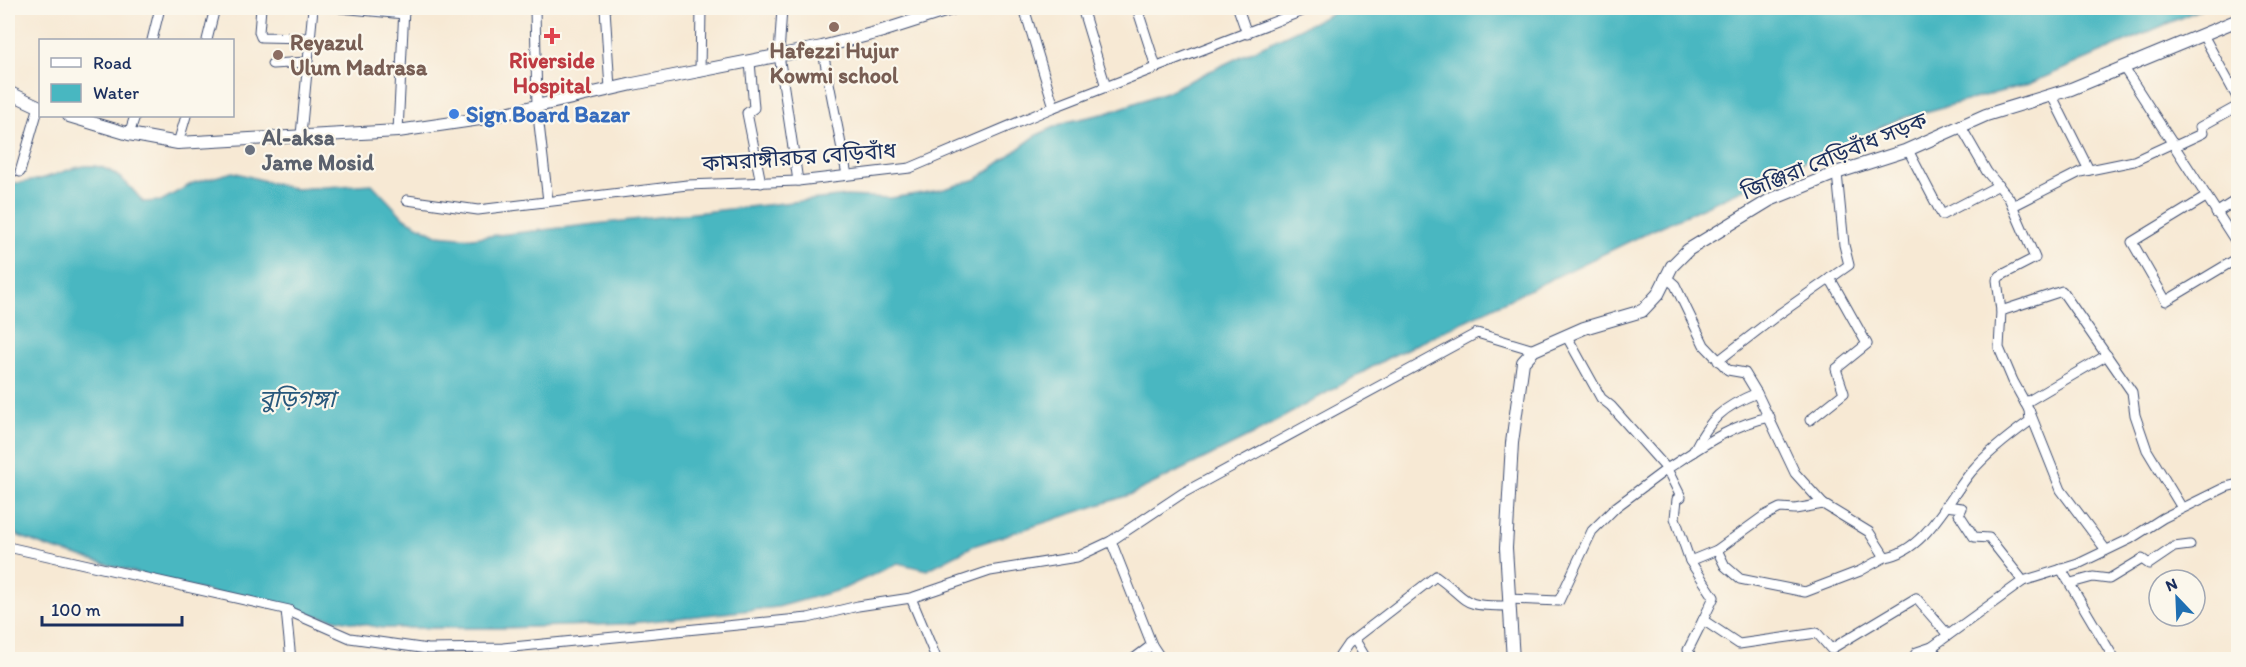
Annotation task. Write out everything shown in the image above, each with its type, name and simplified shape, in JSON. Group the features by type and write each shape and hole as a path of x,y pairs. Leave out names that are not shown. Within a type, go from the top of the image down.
{"street":[{"path":"152,39 160,8"},
{"path":"207,39 215,8"},
{"path":"261,8 259,32 261,37 308,38"},
{"path":"301,135 308,38 313,8"},
{"path":"340,8 404,10 398,131"},
{"path":"535,8 537,106 548,201"},
{"path":"605,8 610,89"},
{"path":"700,8 700,72"},
{"path":"782,8 779,55 798,181"},
{"path":"72,117 129,134 178,143 398,131 480,119 633,84 822,47 954,8"},
{"path":"1024,8 1054,107"},
{"path":"1082,8 1106,87"},
{"path":"1137,8 1156,67"},
{"path":"1238,8 1247,34"},
{"name":"কামরাঙ্গীরচর বেড়িবাঁধ","path":"407,200 478,210 687,185 798,181 910,168 1054,107 1247,34 1286,12 1310,8"},
{"name":"জিঞ্জিরা বেড়িবাঁধ সড়ক","path":"1534,350 1566,335 1642,311 1658,294 1672,266 1688,250 1770,200 1837,173 1908,150 1986,114 2052,96 2238,20"},
{"path":"2203,35 2238,99"},
{"path":"822,47 847,175"},
{"path":"272,64 306,62"},
{"path":"750,62 754,108 747,113 761,183"},
{"path":"2124,68 2238,244"},
{"path":"8,92 39,107"},
{"path":"2052,96 2089,170"},
{"path":"2013,206 2089,170 2134,160 2203,133 2200,127 2238,106"},
{"path":"20,172 39,110"},
{"path":"129,134 135,117"},
{"path":"178,143 186,117"},
{"path":"1960,125 1987,172 2013,206 2035,258 2000,276 1997,280 2001,311 1999,348 2027,406 2061,490 2106,550"},
{"path":"1908,150 1942,215 1999,185"},
{"path":"1718,361 1850,262 1844,245 1837,173"},
{"path":"2206,197 2132,242 2166,301 2238,258"},
{"path":"2216,213 2238,199"},
{"path":"1667,278 1675,285 1704,345 1731,372 1744,373 1770,417 1795,473 1824,504 1869,532 1885,557"},
{"path":"1810,420 1844,393 1836,369 1867,344 1830,278"},
{"path":"2001,311 2062,291 2132,392 2135,415 2147,450 2182,508"},
{"path":"291,660 285,610 350,638 439,649 503,648 796,620 911,598 990,571 1077,557 1111,541 1183,493 1478,333 1534,350 1523,362 1515,412 1506,548 1513,660"},
{"path":"1566,335 1601,398 1611,406 1667,469 1681,496 1677,499 1675,518 1690,561 1714,597 1688,650 1693,660"},
{"path":"2027,406 2107,355"},
{"path":"1693,453 1705,429 1724,408 1757,393"},
{"path":"1717,550 1725,566 1740,579 1805,592 1860,571 1885,557 1893,556 1930,531 1945,506 1971,472 1996,447 2030,422 2027,406"},
{"path":"1337,660 1339,655 1355,640 1436,576 1468,604 1558,602 1592,531 1616,507 1667,469 1693,453 1750,421 1770,417"},
{"path":"1911,660 1917,652 1932,647 2024,581 2061,569 2106,550 2182,508 2226,487 2238,484"},
{"path":"1690,561 1717,550 1764,516 1780,508 1795,509 1824,504"},
{"path":"1945,506 1962,508 1959,514 1974,537 1989,538 2024,581"},
{"path":"1111,541 1152,645 1162,660"},
{"path":"2071,583 2093,577 2109,579 2142,559 2150,564 2174,548 2190,545"},
{"path":"8,547 307,614"},
{"path":"2061,569 2115,660"},
{"path":"911,598 937,660"},
{"path":"1703,620 1739,644 1817,633 1831,649 1916,598 1948,635"},
{"path":"1355,640 1367,660"},
{"path":"1132,660 1152,645"},
{"path":"1932,647 1940,660"}],"water":[{"name":"বুড়িগঙ্গা","path":"1343,8 2203,8 2029,84 1899,119 1653,230 1386,359 1252,435 1132,494 973,546 927,570 898,563 843,589 778,607 624,624 503,628 383,628 286,610 183,586 50,548 19,536 8,527 8,183 30,181 79,167 94,166 108,170 125,181 143,202 161,201 193,183 233,172 294,189 372,184 404,218 437,235 471,238 846,196 891,198 941,190 977,179 1037,135 1066,122 1107,113 1166,92"}],"place":[{"name":"Hafezzi Hujur Kowmi school","path":"834,27"},
{"name":"Riverside Hospital","path":"552,36"},
{"name":"Reyazul Ulum Madrasa","path":"278,55"},
{"name":"Sign Board Bazar","path":"454,114"},
{"name":"Al-aksa Jame Mosid","path":"250,150"}]}
